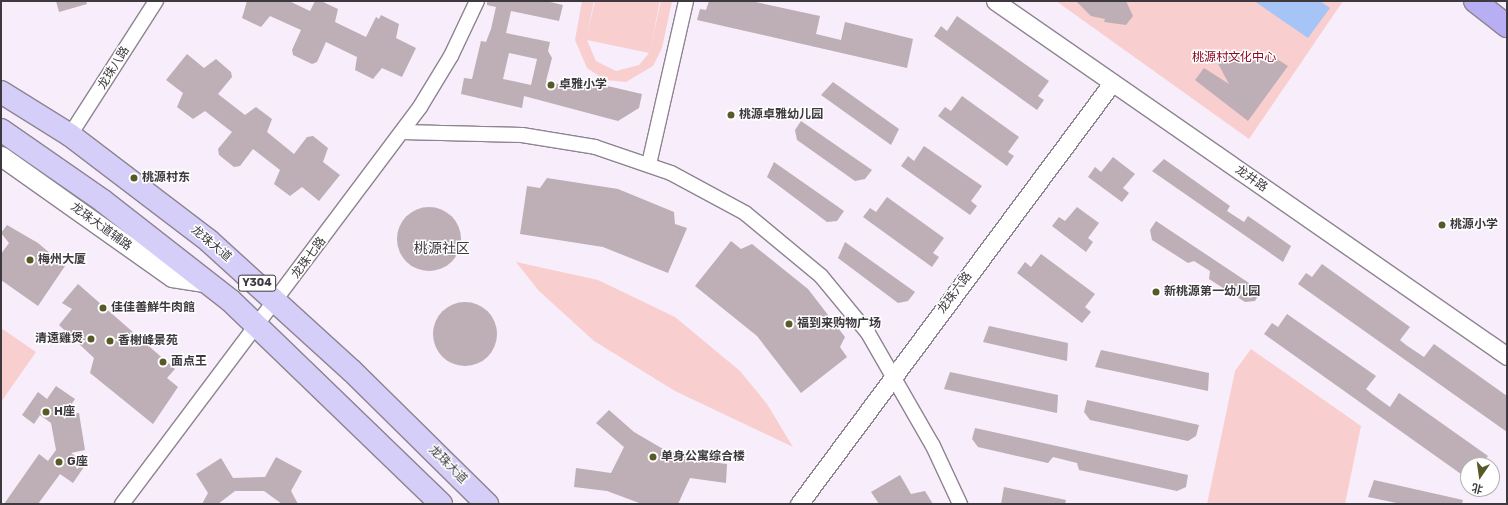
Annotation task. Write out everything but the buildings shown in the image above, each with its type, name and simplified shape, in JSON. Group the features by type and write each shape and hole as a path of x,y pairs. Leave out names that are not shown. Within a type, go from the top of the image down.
{"highway":[{"path":"1475,1 1507,26"}],"main road":[{"name":"龙珠大道","path":"4,93 70,135 209,241 276,300 487,504"},
{"path":"1,130 103,201 208,283 257,325 441,504"},
{"name":"龙珠大道辅路","path":"1,156 172,277 208,283"}],"street":[{"name":"龙珠八路","path":"70,135 156,1"},
{"name":"龙珠七路","path":"122,504 402,132 451,56 478,1"},
{"path":"649,164 686,1"},
{"name":"龙井路","path":"995,1 1507,356"},
{"name":"龙珠六路","path":"799,504 894,374 1112,83"},
{"path":"402,132 546,138 601,149 649,164 724,200 785,243 854,313 894,374 960,504"}],"green space":[{"path":"582,1 594,1 587,35 595,1 660,1 650,49 661,1 672,1 662,48 653,66 626,82 605,80 587,68 575,40","holes":["587,40 649,53 639,65 616,71 596,61"]},
{"name":"桃源村文化中心","path":"1056,1 1343,1 1249,139"},
{"path":"516,262 598,280 675,317 740,371 767,404 793,447 675,391 594,341 539,291"},
{"path":"1,328 36,352 1,402"},
{"path":"1251,349 1361,426 1345,504 1207,504 1235,371"}],"water":[{"path":"1254,1 1320,1 1330,8 1308,38"}],"place":[{"name":"卓雅小学","path":"551,85"},
{"name":"桃源卓雅幼儿园","path":"731,115"},
{"name":"桃源村东","path":"134,178"},
{"name":"桃源小学","path":"1442,225"},
{"name":"梅州大厦","path":"30,260"},
{"name":"新桃源第一幼儿园","path":"1156,292"},
{"name":"佳佳善鮮牛肉館","path":"103,308"},
{"name":"福到来购物广场","path":"789,324"},
{"name":"清遠雞煲","path":"91,339"},
{"name":"香榭峰景苑","path":"110,341"},
{"name":"面点王","path":"163,362"},
{"name":"H座","path":"46,412"},
{"name":"单身公寓综合楼","path":"653,457"},
{"name":"G座","path":"59,462"}],"district":[{"name":"桃源社区","path":"442,249"}]}
